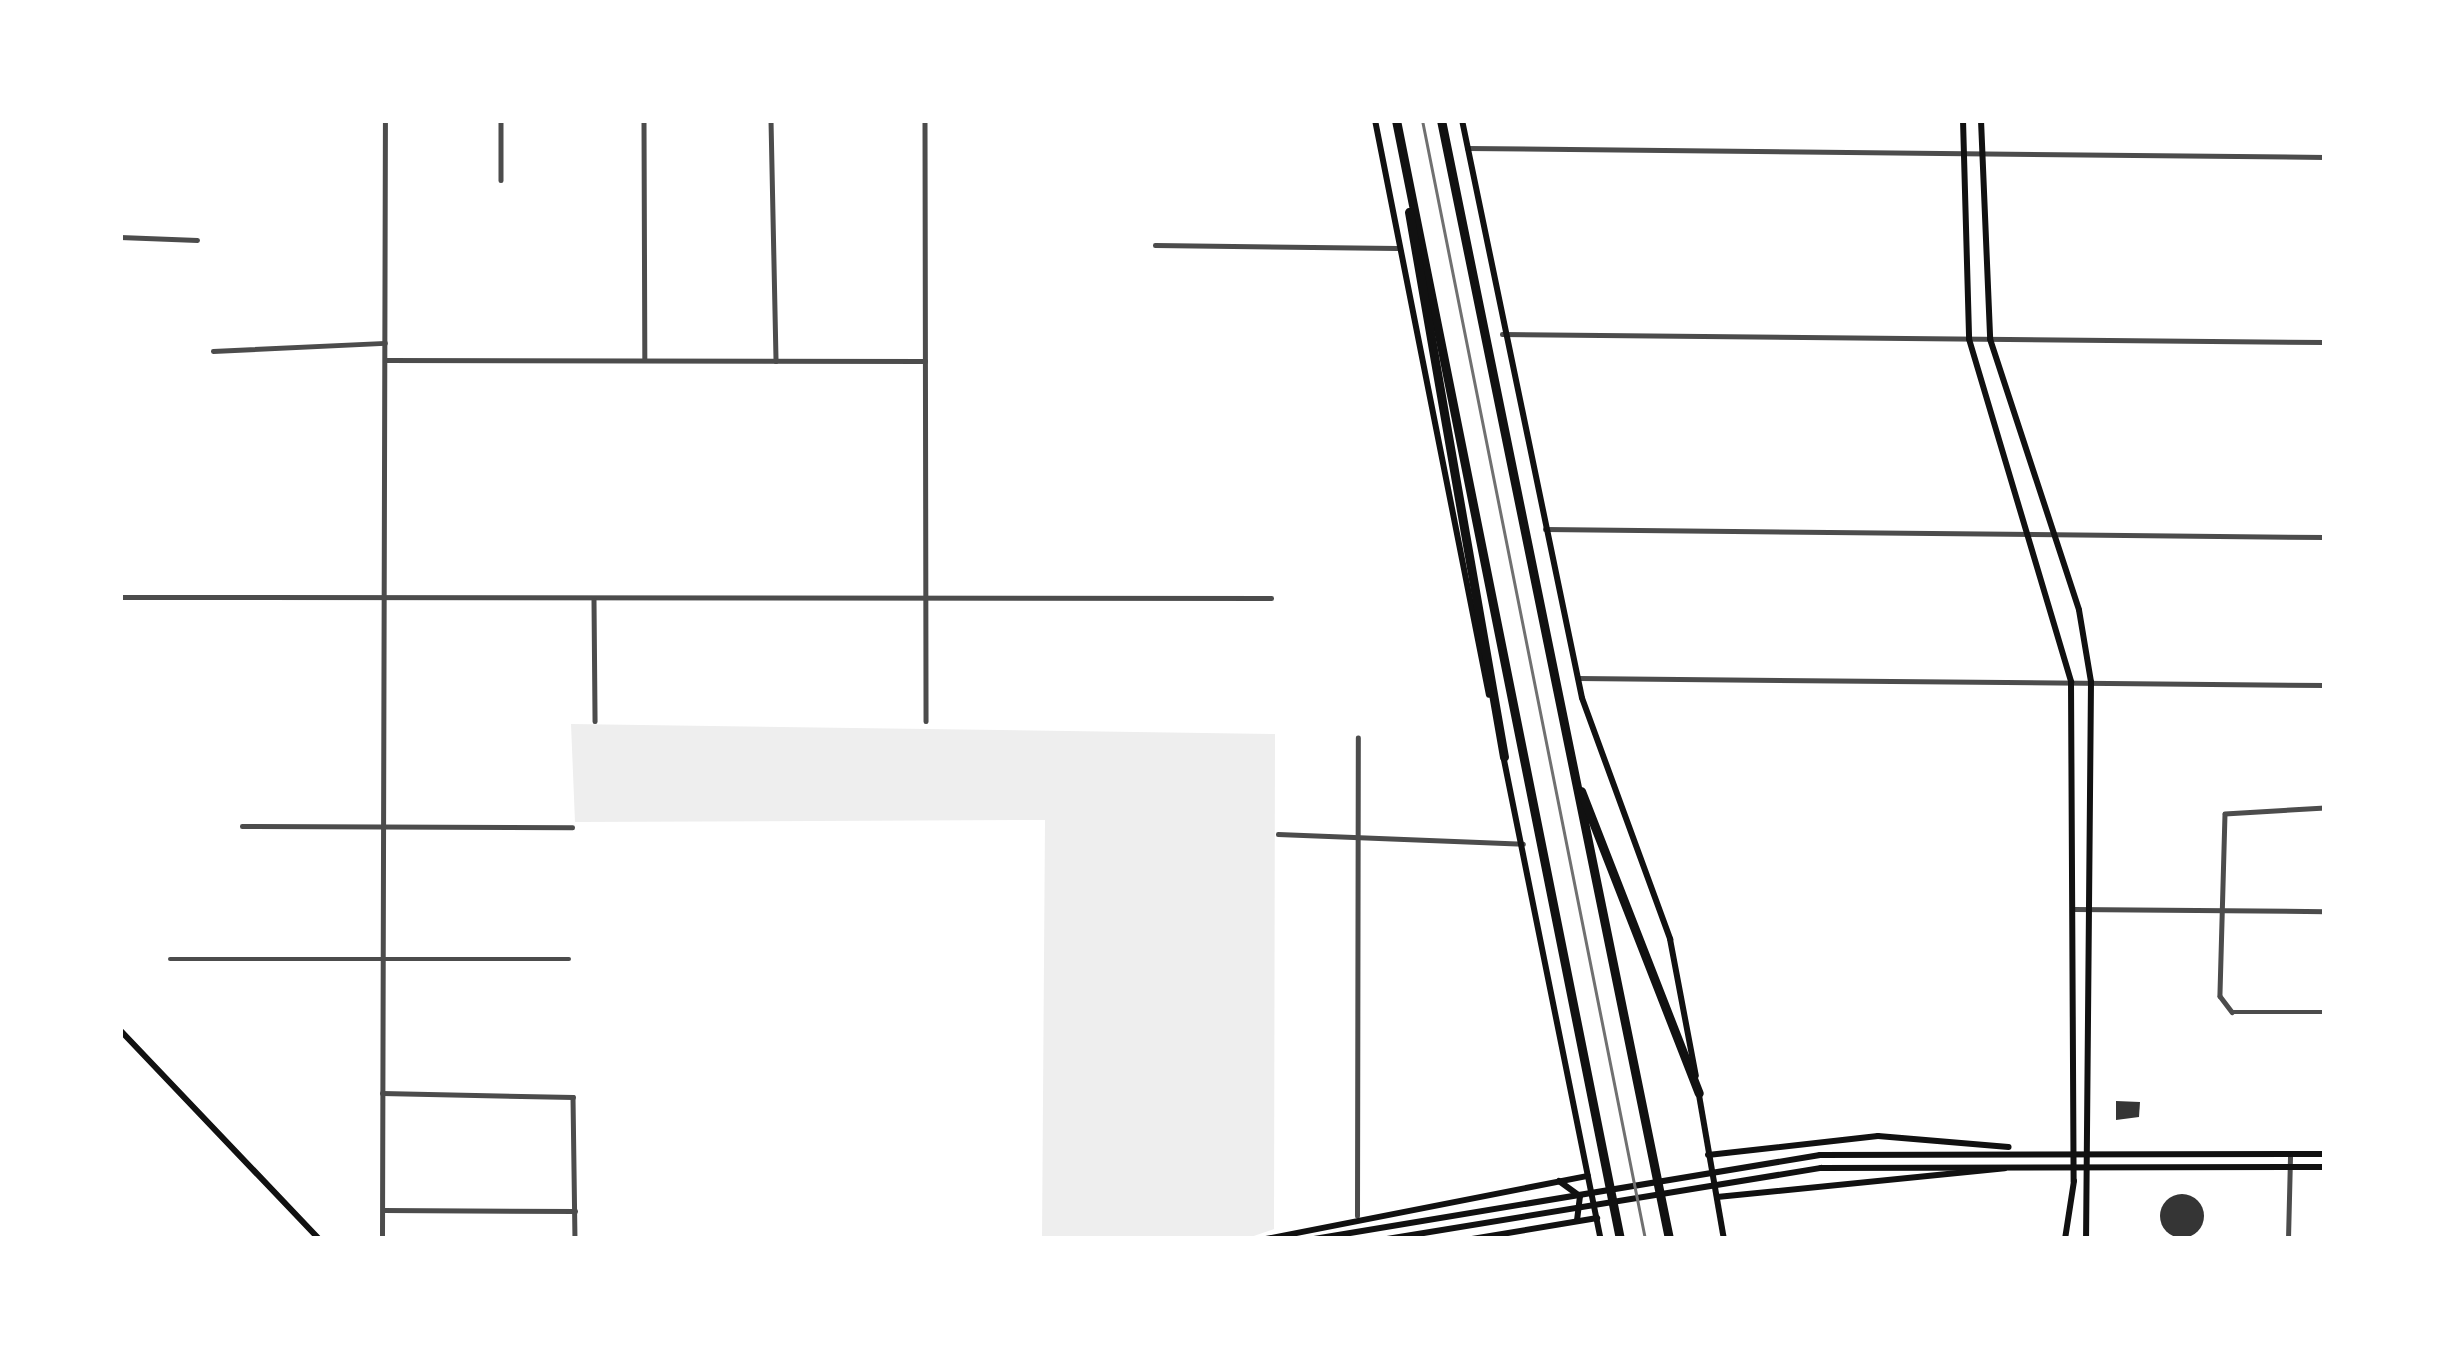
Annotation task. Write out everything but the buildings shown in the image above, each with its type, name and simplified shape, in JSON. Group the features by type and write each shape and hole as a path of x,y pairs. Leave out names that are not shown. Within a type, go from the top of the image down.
{"highway":[{"path":"1396,120 1620,1239"},
{"path":"1441,120 1669,1239"},
{"path":"1399,135 1426,358 1504,757"},
{"path":"1569,758 1699,1093"}],"main road":[{"path":"1375,120 1397,248 1601,1239"},
{"path":"1462,120 1502,334 1579,678 1670,939 1724,1239"},
{"path":"1963,120 1969,339 2032,535 2071,682 2074,1165 2065,1239"},
{"path":"1982,120 1990,339 2054,534 2091,682 2093,1165 2086,1239"},
{"path":"120,1030 319,1239"},
{"path":"2074,1031 2094,1030"},
{"path":"1708,1155 1878,1136 2030,1151"},
{"path":"1734,1151 1726,1178 1740,1194"},
{"path":"1314,1239 1738,1166 2030,1151 2325,1154"},
{"path":"2200,1153 2200,1166"},
{"path":"1717,1197 2023,1165"},
{"path":"1387,1239 1741,1180 2023,1165 2325,1167"},
{"path":"1265,1239 1357,1216 1588,1176"},
{"path":"1558,1180 1580,1196 1574,1222"},
{"path":"1472,1239 1597,1218"}],"street":[{"path":"382,1239 385,120"},
{"path":"501,120 501,180"},
{"path":"644,120 645,361"},
{"path":"770,120 776,361"},
{"path":"925,120 926,721"},
{"path":"1467,148 2325,158"},
{"path":"120,237 197,240"},
{"path":"1155,245 1397,248"},
{"path":"1502,334 2325,342"},
{"path":"213,351 386,343"},
{"path":"386,360 925,361"},
{"path":"1544,529 2325,537"},
{"path":"120,597 1271,598"},
{"path":"594,600 595,721"},
{"path":"1579,678 2325,685"},
{"path":"1357,1216 1358,738"},
{"path":"2325,808 2228,810 2221,910 2225,1008 2325,1012"},
{"path":"242,826 572,827"},
{"path":"1278,834 1523,844"},
{"path":"2074,909 2325,911"},
{"path":"170,959 569,959"},
{"path":"382,1093 563,1092 575,1103 575,1239"},
{"path":"2288,1239 2290,1154"},
{"path":"383,1210 575,1211"}],"shaded area":[{"path":"571,724 1275,734 1274,1229 1245,1239 1042,1239 1045,820 575,822"}],"railway":[{"path":"1422,120 1645,1239"}]}
